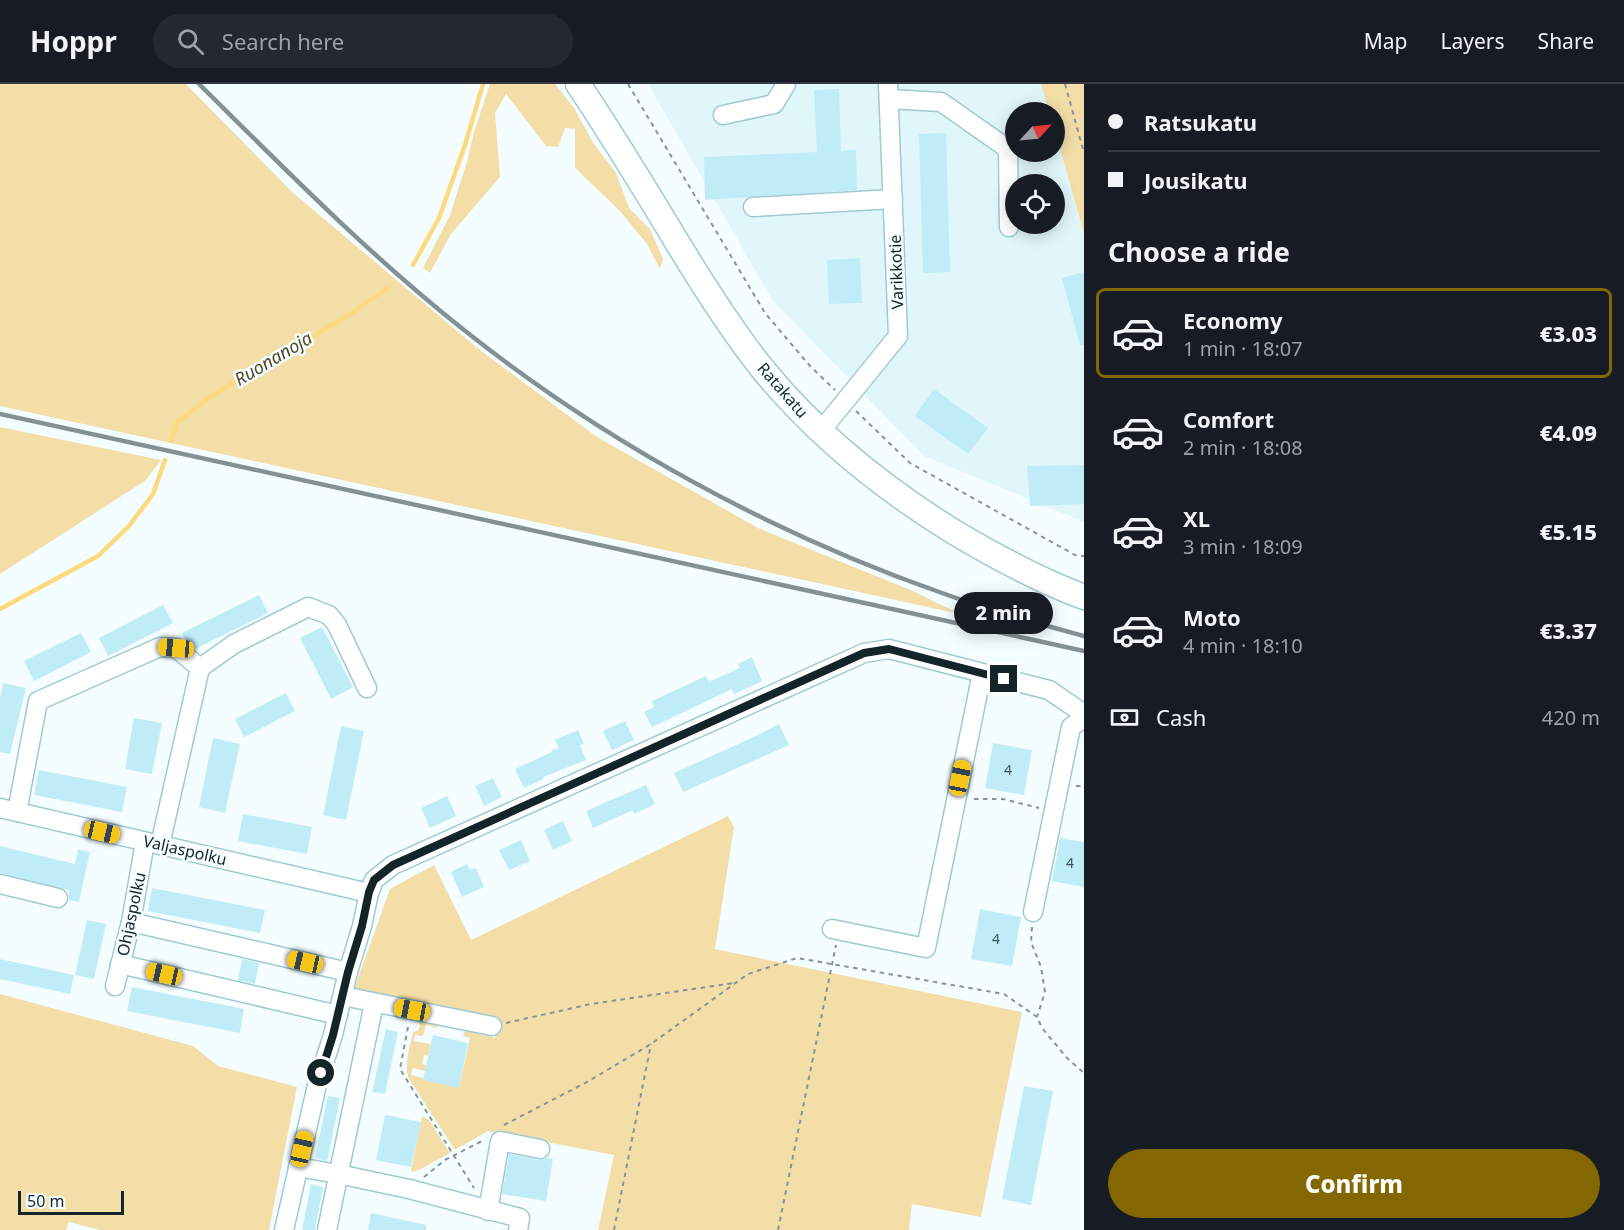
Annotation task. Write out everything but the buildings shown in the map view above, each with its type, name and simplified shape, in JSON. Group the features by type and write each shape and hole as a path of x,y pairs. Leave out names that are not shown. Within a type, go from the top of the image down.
{"main road":[{"name":"Ratakatu","path":"578,84 733,329 767,374 820,432 859,466 927,515 1024,571 1084,597"}],"street":[{"path":"723,115 774,104 786,84"},
{"name":"Varikkotie","path":"820,432 898,336 888,92"},
{"path":"888,92 941,102 1008,149 1008,174"},
{"path":"753,207 893,199"},
{"path":"8,810 38,701 160,647 176,648 200,668 234,644 308,607 329,615 337,625 368,688"},
{"path":"284,1230 317,1085 374,880 393,865 864,653 889,649 1049,690 1084,716 1071,727 1033,912"},
{"name":"Ohjaspolku","path":"115,986 200,668"},
{"path":"835,930 926,948 982,673"},
{"name":"Valjaspolku","path":"8,810 369,892"},
{"path":"0,884 58,898"},
{"path":"131,922 348,972"},
{"path":"120,964 338,1015"},
{"path":"343,996 492,1026"},
{"path":"327,1230 374,1003"},
{"path":"488,1211 500,1141 540,1149"},
{"path":"298,1167 409,1189 520,1218 518,1230"}],"path":[{"path":"628,84 765,313 810,366 910,463 1075,555 1084,556"},
{"path":"1065,84 1084,153"},
{"path":"956,799 1003,800 1054,811"},
{"path":"1033,912 1031,942 1041,967 1045,992 1037,1017"},
{"path":"778,1230 832,964 835,930"},
{"path":"498,1129 587,1082 651,1044 748,974 797,958 1004,994 1037,1017 1042,1028 1067,1058 1084,1072"},
{"path":"492,1026 591,1004 737,983"},
{"path":"412,1010 400,1069 488,1211"},
{"path":"614,1230 651,1044"},
{"path":"409,1189 444,1160 482,1141"}],"shaded area":[{"path":"0,84 186,84 292,192 476,347 597,437 758,528 913,591 960,614 0,406"},
{"path":"490,84 555,84 574,108 594,144 616,173 629,208 650,229 663,259 660,269 647,244 619,210 575,168 575,129 565,128 558,147 546,146 506,94 495,113 500,177 451,234 430,273 423,268 450,215"},
{"path":"648,84 1041,84 1046,102 1005,102 1005,162 1064,162 1084,234 1084,522 924,456 773,301"},
{"path":"1041,84 1084,84 1084,234 1064,162 1065,102 1046,102"},
{"path":"0,427 161,460 145,481 0,574"},
{"path":"728,816 734,827 715,949 1022,1012 981,1217 912,1204 909,1230 598,1230 614,1155 488,1131 455,1150 409,1079 407,1062 413,1032 418,1031 420,1025 417,1019 436,1023 438,1028 426,1025 423,1036 415,1035 414,1041 431,1044 428,1056 424,1055 422,1064 426,1065 425,1071 413,1068 411,1075 459,1087 470,1038 463,1036 465,1030 473,1025 474,1033 495,1038 498,1022 353,992 390,889 434,865 471,940"},
{"path":"0,994 193,1046 218,1066 297,1087 269,1230 100,1230 69,1222 66,1230 0,1230"},
{"path":"422,1116 429,1120 450,1153 412,1172 411,1170"}],"waterway":[{"name":"Ruonanoja","path":"413,265 439,218 465,145 483,84"},
{"name":"Ruonanoja","path":"171,441 177,422 213,395 347,316 388,288"},
{"name":"Ruonanoja","path":"0,609 98,556 129,526 153,494 165,460"}],"railway":[{"path":"199,84 328,211 429,301 518,371 633,447 753,513 878,569 977,605 1084,636"},
{"path":"0,414 1084,651"}],"route":[{"path":"321,1073 362,926 369,892 374,880 393,865 864,653 889,649 1004,679"}]}
